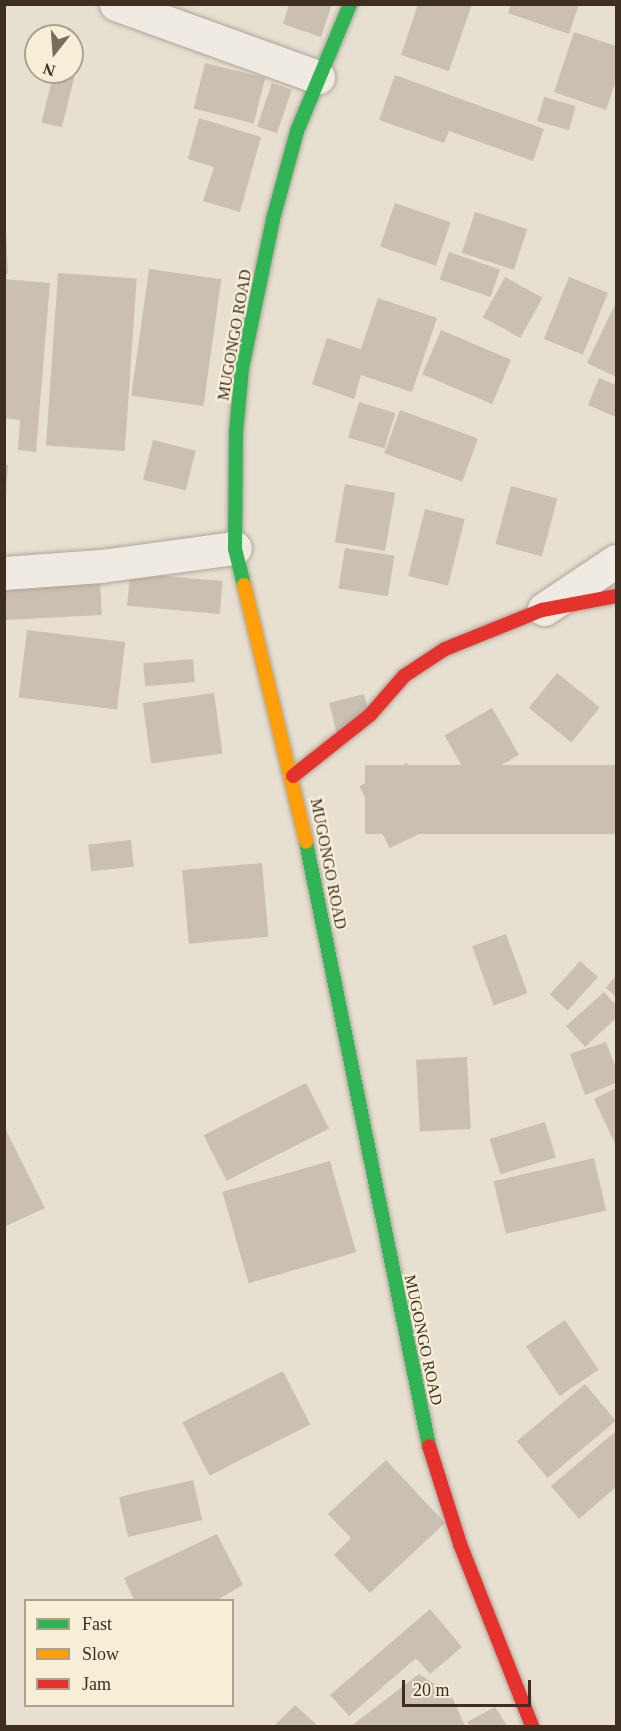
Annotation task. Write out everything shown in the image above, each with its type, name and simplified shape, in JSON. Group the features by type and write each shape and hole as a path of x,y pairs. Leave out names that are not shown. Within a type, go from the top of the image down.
{"street":[{"path":"116,4 318,77"},
{"name":"MUGONGO ROAD","path":"350,4 297,131 273,219 242,368 236,432 235,548 293,776 404,1333 430,1449 460,1544 532,1726"},
{"path":"4,573 100,566 235,548"},
{"path":"542,610 616,561"},
{"path":"293,776 370,715 404,676 445,649 542,610 616,596"}],"building":[{"path":"289,4 332,4 321,37 283,24"},
{"path":"418,4 472,4 449,71 401,55"},
{"path":"511,4 579,4 569,34 508,13"},
{"path":"574,32 616,46 616,80 606,110 554,92"},
{"path":"205,63 265,78 254,124 194,109"},
{"path":"395,75 544,129 533,161 449,131 444,143 379,120"},
{"path":"272,83 292,90 277,133 257,126"},
{"path":"51,84 73,84 62,128 41,122"},
{"path":"544,97 576,106 569,130 537,121"},
{"path":"199,118 261,137 240,212 203,201 214,167 188,159"},
{"path":"395,203 451,222 436,266 380,246"},
{"path":"475,212 527,229 514,270 462,253"},
{"path":"4,231 6,231 8,274 4,274"},
{"path":"449,252 500,270 491,297 440,279"},
{"path":"149,269 221,279 203,406 131,396"},
{"path":"58,273 137,279 125,451 46,446"},
{"path":"505,277 543,298 520,338 483,317"},
{"path":"569,277 608,293 583,355 544,339"},
{"path":"4,279 50,283 36,452 18,450 20,420 4,418"},
{"path":"378,298 437,318 412,392 361,375 354,399 312,384 327,338 361,349"},
{"path":"616,302 616,377 587,363"},
{"path":"441,330 511,360 492,404 422,374"},
{"path":"599,378 616,385 616,417 588,405"},
{"path":"359,402 395,413 385,448 348,437"},
{"path":"400,410 478,438 462,482 384,453"},
{"path":"153,440 196,451 186,490 143,480"},
{"path":"5,465 8,465 6,492 5,492"},
{"path":"345,484 395,493 385,551 335,542"},
{"path":"511,486 557,498 542,556 495,544"},
{"path":"425,509 465,519 448,586 408,576"},
{"path":"345,548 394,556 388,596 339,588"},
{"path":"130,573 223,581 220,614 127,606"},
{"path":"100,580 102,615 6,620 4,585"},
{"path":"27,630 125,642 117,710 19,697"},
{"path":"193,659 195,682 145,686 143,663"},
{"path":"557,673 600,708 571,743 529,708"},
{"path":"214,693 222,753 151,763 143,703"},
{"path":"364,694 371,723 336,732 329,703"},
{"path":"492,708 519,755 471,782 444,736"},
{"path":"407,763 437,825 390,848 359,786"},
{"path":"365,765 616,765 616,834 365,834"},
{"path":"131,840 134,867 91,871 88,844"},
{"path":"262,863 268,937 189,944 182,870"},
{"path":"506,934 528,993 494,1006 472,946"},
{"path":"580,961 598,977 568,1011 550,994"},
{"path":"616,975 616,997 606,988"},
{"path":"604,992 616,1005 616,1018 585,1047 566,1026"},
{"path":"606,1042 616,1068 616,1083 585,1095 570,1054"},
{"path":"467,1057 471,1129 420,1132 416,1060"},
{"path":"306,1083 329,1128 227,1181 204,1135"},
{"path":"616,1088 616,1146 594,1099"},
{"path":"545,1122 556,1157 500,1174 490,1139"},
{"path":"4,1126 45,1208 4,1227"},
{"path":"594,1158 606,1211 506,1234 494,1181"},
{"path":"330,1161 356,1252 249,1283 222,1192"},
{"path":"565,1320 599,1370 560,1396 526,1346"},
{"path":"283,1371 310,1424 210,1476 182,1422"},
{"path":"585,1384 616,1421 548,1478 517,1441"},
{"path":"616,1431 616,1487 579,1519 551,1486"},
{"path":"386,1460 445,1523 370,1593 334,1555 351,1538 328,1514"},
{"path":"193,1480 202,1520 128,1537 119,1497"},
{"path":"217,1534 243,1585 219,1599 134,1599 124,1578"},
{"path":"430,1609 462,1647 430,1674 416,1658 349,1716 330,1695"},
{"path":"419,1674 451,1695 465,1726 351,1726"},
{"path":"295,1705 318,1726 274,1726"},
{"path":"495,1707 507,1726 470,1726 467,1722"}],"traffic: fast":[{"path":"244,585 235,548 236,432 242,368 273,219 297,131 350,4"},
{"path":"306,842 429,1446"}],"traffic: slow":[{"path":"244,585 306,842"}],"traffic: jam":[{"path":"293,776 370,715 404,676 445,649 542,610 616,596"},
{"path":"429,1446 460,1544 532,1726"}]}
